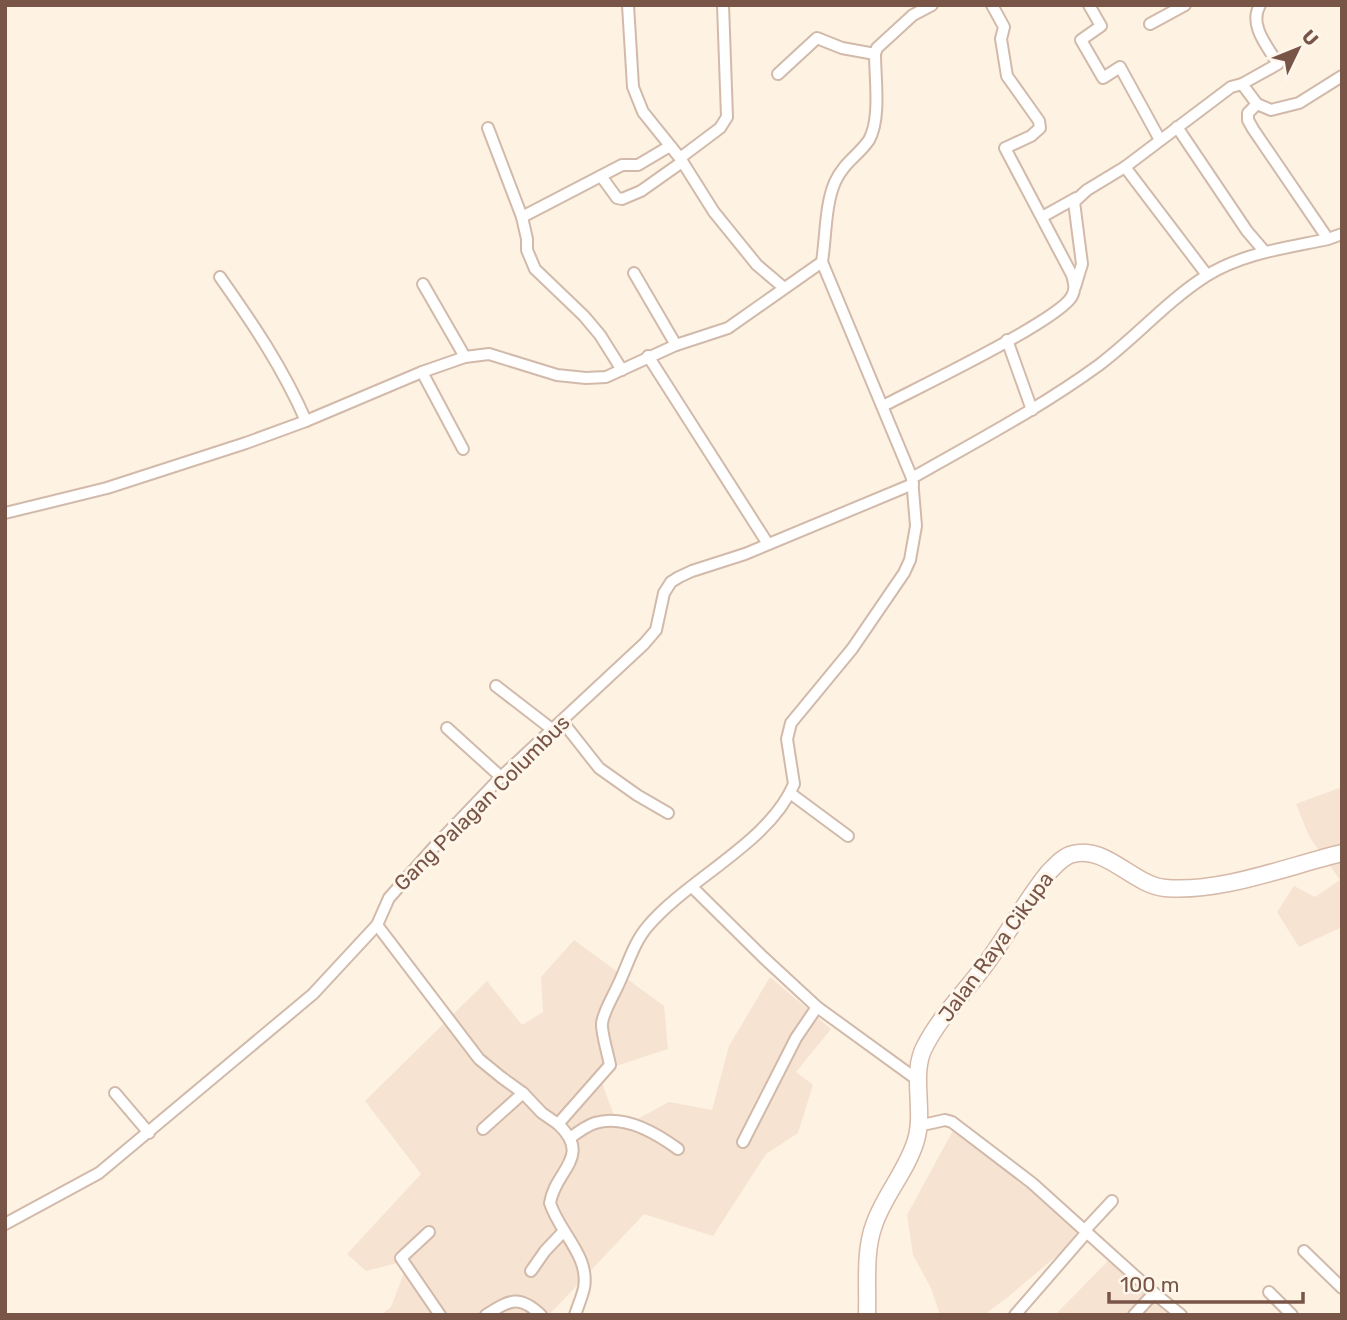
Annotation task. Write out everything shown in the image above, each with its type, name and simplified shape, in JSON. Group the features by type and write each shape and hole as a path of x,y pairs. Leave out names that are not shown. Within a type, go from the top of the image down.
{"main road":[{"name":"Jalan Raya Cikupa","path":"867,1315 869,1243 873,1227 909,1158 918,1126 919,1060 925,1046 961,994 987,963 1048,874 1069,855 1077,853 1098,856 1142,881 1167,888 1202,886 1245,879 1342,853"}],"street":[{"path":"628,5 633,87 643,112 681,160 714,212 757,265 783,287"},
{"path":"601,176 617,198 622,199 640,191 720,128 727,119 723,5"},
{"path":"558,1125 610,1065 602,1024 631,953 648,926 771,819 790,793 794,784 787,739 791,723 875,617 910,560 916,526 912,481 822,262 830,195 846,163 868,141 874,127 875,54 883,41 913,10 932,5"},
{"path":"992,5 1004,27 1001,39 1007,76 1039,121 1040,128 1031,136 1005,148 1072,275 1075,287"},
{"path":"1089,5 1101,26 1081,40 1083,47 1103,78 1120,67 1160,140"},
{"path":"1150,24 1185,5"},
{"path":"1042,217 1125,167 1222,93 1278,64 1255,19 1260,5"},
{"path":"778,74 814,38 842,48 875,54"},
{"path":"1242,84 1257,104 1271,110 1290,107 1325,88 1342,75"},
{"path":"1257,104 1248,113 1248,120 1328,239"},
{"path":"1177,127 1247,231 1265,252"},
{"path":"488,128 522,217 527,250 535,269 584,316 600,335 622,370"},
{"path":"522,217 622,165 638,165 670,146"},
{"path":"1125,167 1207,275"},
{"path":"883,406 1052,315 1072,298 1082,264 1074,202 1076,198"},
{"name":"Gang Palagan Columbus","path":"5,1224 99,1173 313,994 377,925 389,898 501,777 645,644 656,630 661,602 671,582 692,571 728,561 879,500 1032,410 1099,365 1207,275 1265,252 1342,234"},
{"path":"5,513 107,488 306,421 422,372 465,357 489,355 557,375 606,377 676,345 728,328 822,262"},
{"path":"634,273 676,345"},
{"path":"220,277 274,356 306,421"},
{"path":"423,284 465,357"},
{"path":"1007,340 1032,410"},
{"path":"649,356 768,544"},
{"path":"422,372 463,449"},
{"path":"496,686 558,725 598,768 668,813"},
{"path":"447,727 501,777"},
{"path":"790,793 848,836"},
{"path":"692,887 822,1010 919,1081"},
{"path":"377,925 479,1059 523,1093 570,1138 574,1152 550,1203 563,1231 580,1256 584,1270 584,1288 575,1315"},
{"path":"743,1142 773,1080 822,1010"},
{"path":"116,1093 149,1133"},
{"path":"483,1129 523,1093"},
{"path":"918,1126 945,1120 952,1122 1032,1183 1181,1315"},
{"path":"570,1138 588,1126 607,1121 634,1125 658,1135 678,1149"},
{"path":"1015,1315 1112,1201"},
{"path":"531,1271 563,1231"},
{"path":"429,1233 401,1258 440,1315"},
{"path":"1304,1251 1342,1288"},
{"path":"1269,1292 1292,1315"},
{"path":"1134,1315 1154,1293"},
{"path":"486,1315 504,1303 516,1300 530,1304 541,1315"}],"shaded area":[{"path":"1342,787 1342,927 1299,947 1277,912 1294,886 1315,897 1340,880 1309,836 1296,804"},
{"path":"574,940 664,1006 668,1049 598,1072 619,1129 669,1102 712,1110 729,1046 770,977 831,1029 796,1072 813,1085 798,1133 766,1154 713,1236 644,1214 549,1315 381,1315 391,1307 409,1260 366,1271 347,1254 421,1174 365,1101 487,981 522,1025 543,1012 541,977"},
{"path":"956,1125 1085,1232 984,1315 940,1315 931,1288 913,1255 907,1215"},
{"path":"1108,1261 1170,1315 1055,1315"}]}
